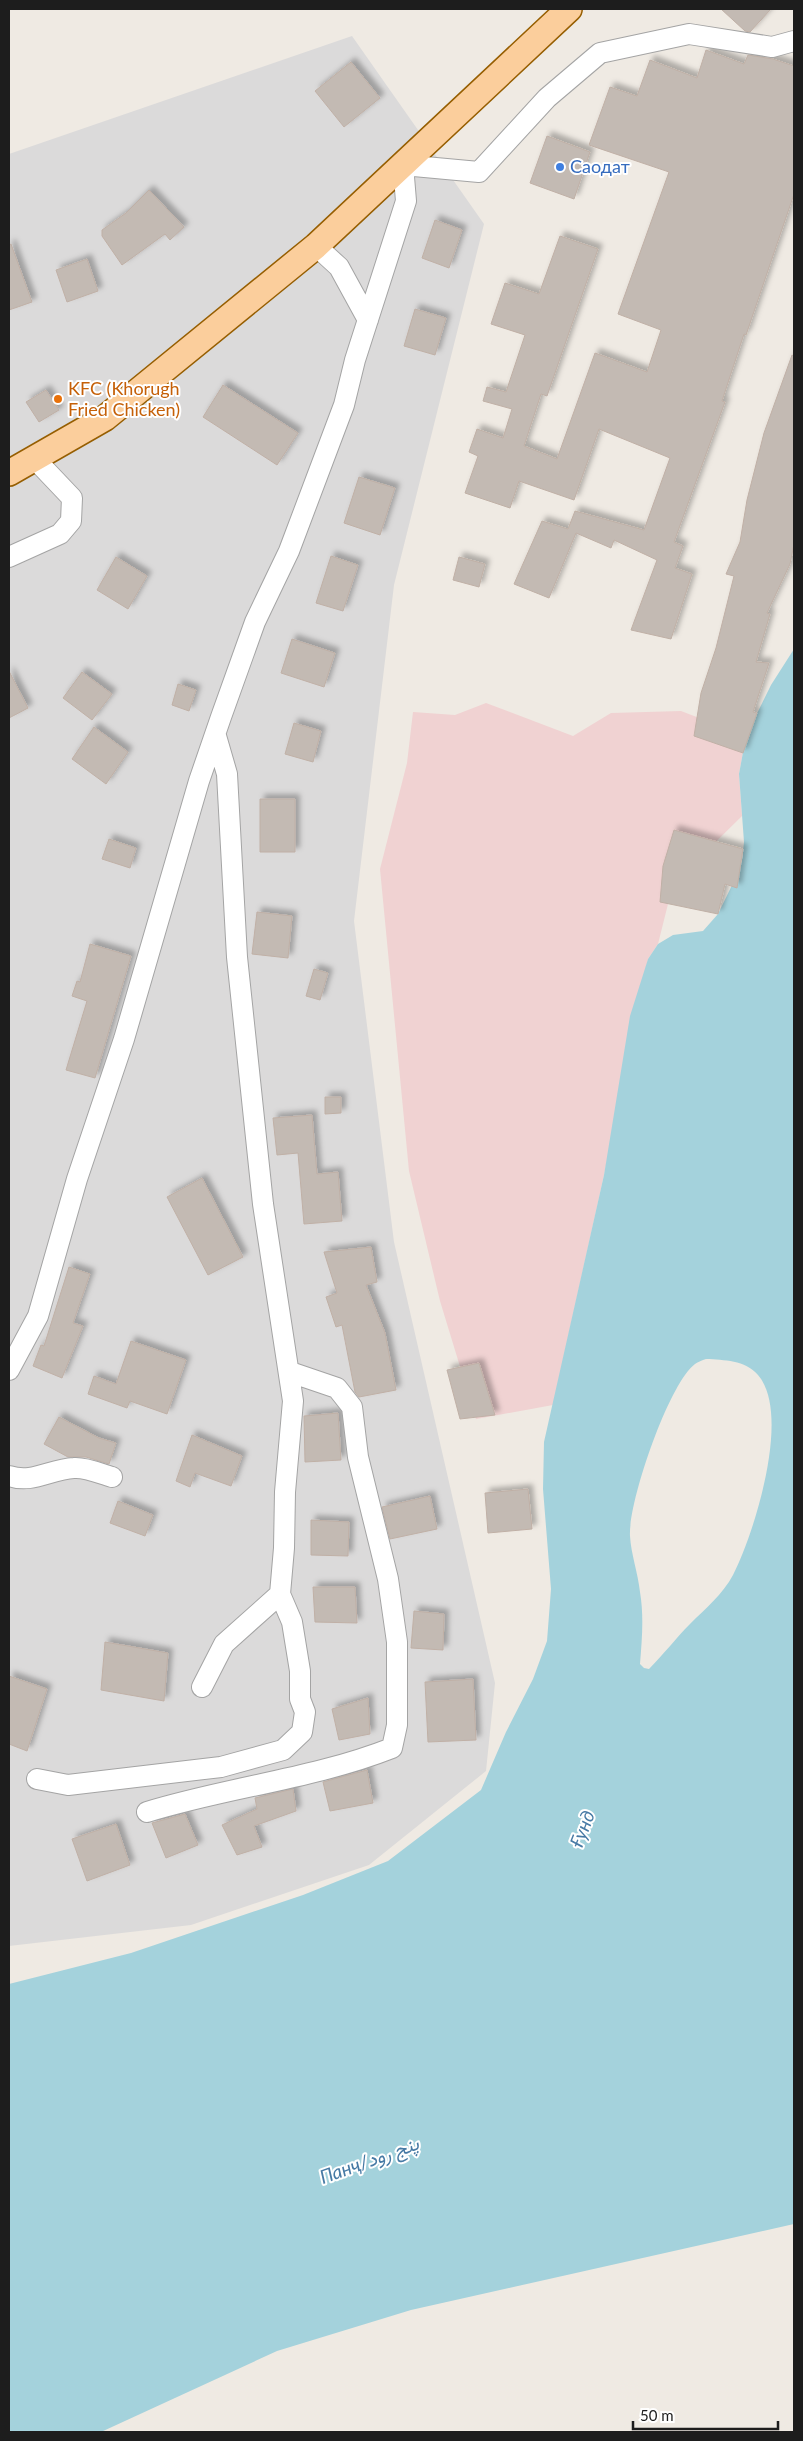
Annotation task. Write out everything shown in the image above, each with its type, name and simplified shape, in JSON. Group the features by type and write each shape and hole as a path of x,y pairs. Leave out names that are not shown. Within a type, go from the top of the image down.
{"main road":[{"path":"9,473 105,418 316,246 569,9"}],"street":[{"path":"9,1370 38,1316 77,1178 124,1039 199,781 256,622 289,551 340,414 406,201 403,164 479,172 547,98 600,53 689,34 772,47 794,41"},
{"path":"316,246 339,267 368,320"},
{"path":"9,557 60,534 71,521 72,498 34,458"},
{"path":"37,1779 68,1785 221,1767 283,1750 302,1732 305,1712 300,1699 300,1671 292,1622 280,1594 284,1548 285,1492 293,1401 263,1204 237,958 226,774 216,736"},
{"path":"147,1812 174,1803 292,1778 368,1757 392,1748 396,1725 397,1642 388,1579 358,1457 352,1408 337,1388 290,1372"},
{"path":"9,1476 17,1479 35,1479 55,1471 76,1467 112,1477"},
{"path":"202,1687 224,1644 280,1594"}],"shaded area":[{"path":"352,36 484,224 394,585 354,921 394,1242 495,1683 486,1771 369,1865 191,1925 9,1946 9,154"},
{"path":"486,703 573,736 611,713 681,711 746,736 739,774 742,816 673,884 658,944 648,959 604,1175 553,1405 476,1419 440,1301 409,1171 380,869 407,763 413,712 455,715"}],"water":[{"path":"794,649 794,2224 411,2310 277,2351 101,2432 9,2432 9,1984 131,1953 303,1895 388,1861 481,1790 506,1732 533,1679 547,1641 551,1589 543,1489 544,1442 604,1175 630,1016 648,959 658,944 673,935 703,931 718,914 735,879 742,861 744,842 739,774 746,736 771,685","holes":["706,1359 734,1362 747,1366 758,1375 768,1393 771,1417 771,1445 766,1474 751,1532 729,1582 649,1669 644,1668 640,1664 642,1610 630,1536 631,1520 643,1472 662,1418 685,1375 695,1364"]}],"building":[{"path":"721,9 771,9 750,32 745,31"},
{"path":"706,50 744,64 748,55 773,59 794,66 794,194 746,335 744,334 722,401 725,402 674,542 683,546 675,568 692,574 671,639 631,630 657,560 614,540 611,548 576,533 549,598 514,584 542,521 568,529 575,511 644,530 670,458 599,429 574,500 519,481 510,508 465,493 478,456 469,452 477,429 503,438 512,409 483,401 487,387 506,392 525,335 491,324 505,283 539,294 560,236 598,249 547,396 541,394 524,446 557,459 595,353 647,372 661,330 618,314 669,172 589,145 610,87 637,96 650,60 697,78"},
{"path":"351,62 380,98 344,127 315,91"},
{"name":"Саодат","path":"547,136 590,152 574,199 530,183"},
{"path":"149,190 184,227 170,240 165,234 122,265 102,236 102,230 126,213"},
{"path":"435,220 462,230 449,268 422,258"},
{"path":"11,244 32,302 9,310 9,245"},
{"path":"87,259 98,291 67,302 56,270"},
{"path":"415,309 446,318 435,355 404,346"},
{"path":"792,355 794,356 794,544 790,564 767,613 770,614 756,662 769,663 753,712 757,713 743,753 694,736 701,693 716,648 734,576 726,574 740,542 747,500 764,433"},
{"path":"223,385 298,433 277,465 203,417"},
{"path":"46,390 59,410 39,422 26,402"},
{"path":"359,477 395,488 380,535 344,523"},
{"path":"331,556 358,565 343,611 316,603"},
{"path":"116,557 147,576 128,609 97,590"},
{"path":"459,557 485,564 479,587 453,580"},
{"path":"292,639 335,653 324,687 281,673"},
{"path":"9,671 28,708 9,718"},
{"path":"82,672 112,694 92,720 63,698"},
{"path":"178,684 196,690 189,711 172,705"},
{"path":"294,723 321,731 313,762 285,754"},
{"path":"94,727 128,752 106,784 72,759"},
{"path":"260,799 295,799 295,852 260,852"},
{"path":"674,830 743,849 737,888 725,884 718,914 660,902 663,866"},
{"path":"109,839 136,848 130,868 102,859"},
{"path":"257,912 292,916 288,958 252,954"},
{"path":"90,944 131,956 95,1078 66,1070 87,1001 72,996 77,981 80,982"},
{"path":"314,969 328,973 320,1000 306,996"},
{"path":"325,1097 341,1097 341,1113 325,1114"},
{"path":"312,1115 317,1174 338,1172 342,1221 304,1224 298,1153 277,1155 273,1118"},
{"path":"202,1178 243,1257 208,1275 167,1197"},
{"path":"371,1247 377,1282 366,1285 385,1333 396,1390 359,1397 355,1392 342,1325 336,1327 326,1297 337,1293 324,1252"},
{"path":"69,1267 90,1274 73,1323 83,1326 62,1378 33,1366 41,1345 44,1346"},
{"path":"131,1341 186,1360 167,1414 130,1401 127,1408 88,1394 94,1376 116,1384"},
{"path":"479,1363 495,1415 460,1419 447,1370"},
{"path":"338,1413 341,1460 305,1462 304,1416"},
{"path":"59,1417 99,1438 116,1443 109,1464 86,1457 68,1457 44,1444"},
{"path":"192,1435 242,1456 231,1486 195,1473 190,1487 176,1481"},
{"path":"528,1489 532,1529 488,1533 485,1493"},
{"path":"430,1496 437,1529 390,1539 382,1507"},
{"path":"118,1501 153,1515 145,1536 110,1523"},
{"path":"311,1520 349,1522 348,1556 311,1555"},
{"path":"313,1587 355,1587 357,1623 315,1622"},
{"path":"414,1611 444,1614 443,1650 411,1648"},
{"path":"105,1642 168,1653 164,1701 101,1690"},
{"path":"9,1676 47,1689 27,1751 9,1744"},
{"path":"473,1679 476,1740 428,1742 425,1682"},
{"path":"368,1698 370,1734 339,1740 332,1709"},
{"path":"367,1770 373,1803 330,1811 323,1782"},
{"path":"293,1789 296,1811 254,1826 262,1847 237,1855 222,1825 257,1809 255,1798"},
{"path":"185,1814 198,1845 166,1858 152,1823"},
{"path":"116,1824 130,1865 87,1881 72,1839"}],"place":[{"name":"Саодат","path":"560,167"},
{"name":"KFC (Khorugh Fried Chicken)","path":"58,399"}],"water label":[{"name":"Ғунд","path":"582,1829"},
{"name":"Панҷ/پنج رود","path":"369,2160"}]}
